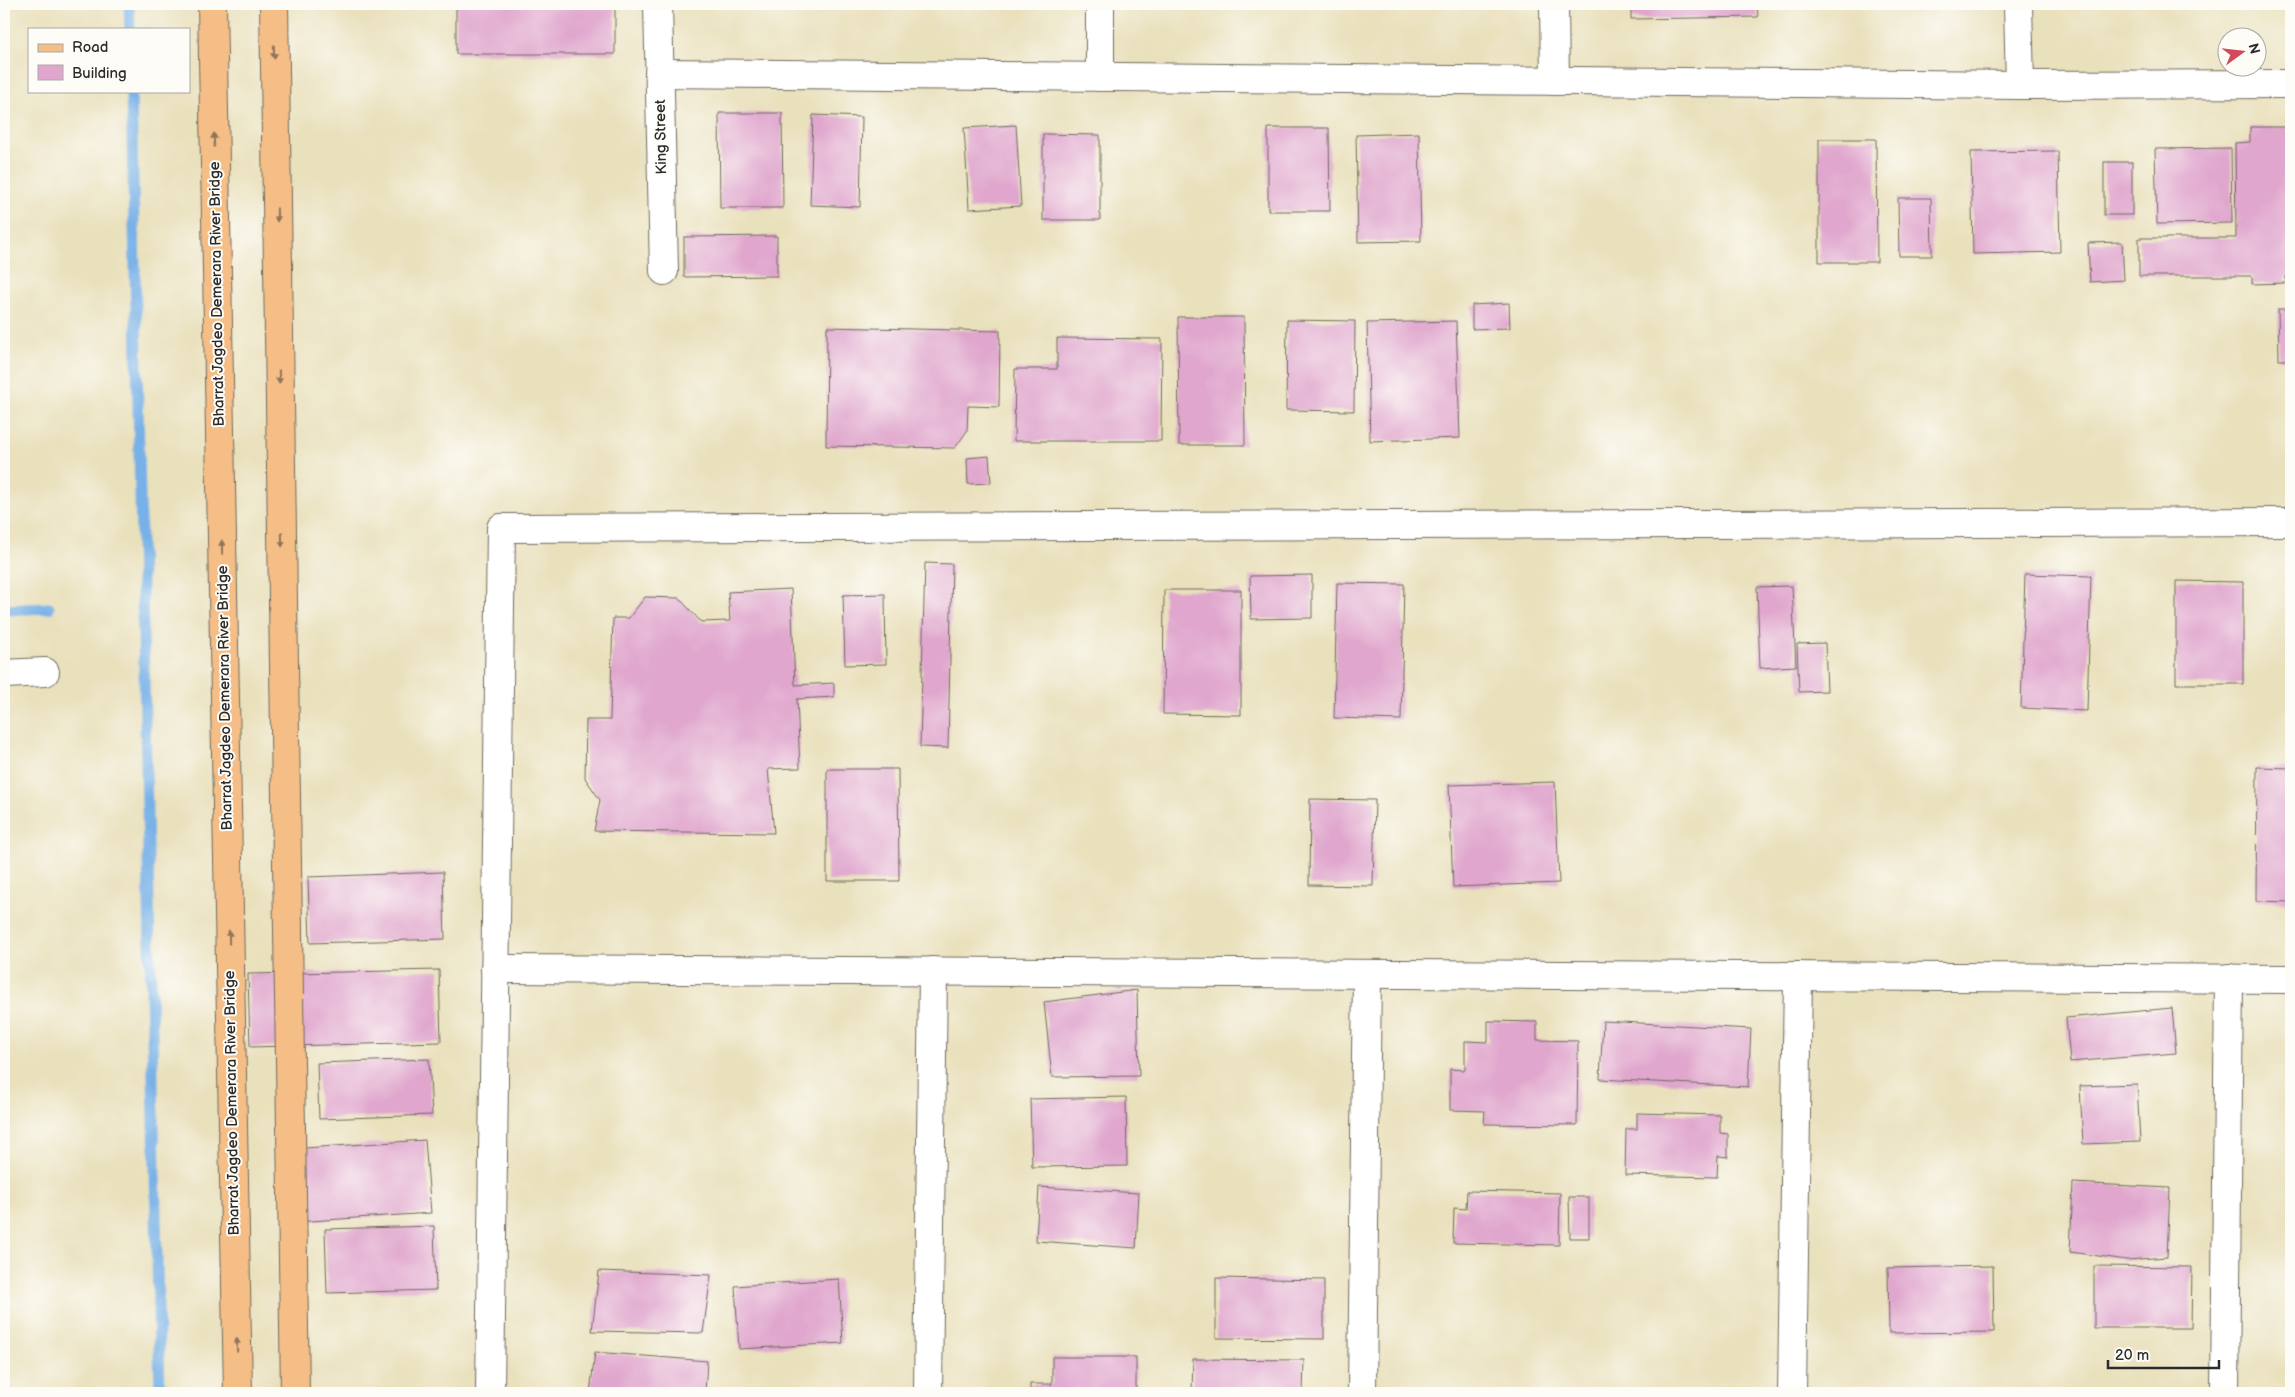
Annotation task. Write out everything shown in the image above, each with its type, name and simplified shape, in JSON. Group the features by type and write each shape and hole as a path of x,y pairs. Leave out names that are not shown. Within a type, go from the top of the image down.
{"main road":[{"name":"Bharrat Jagdeo Demerara River Bridge","path":"212,4 238,1393"},
{"path":"274,4 295,1393"}],"street":[{"name":"King Street","path":"658,4 664,271"},
{"path":"1100,4 1100,77"},
{"path":"1554,4 1554,81"},
{"path":"2018,4 2020,85"},
{"path":"659,73 2020,85 2291,84"},
{"path":"490,1393 501,528 2291,522"},
{"path":"4,674 45,672"},
{"path":"495,969 2291,979"},
{"path":"928,1393 933,971"},
{"path":"1362,1393 1367,974"},
{"path":"1792,1393 1798,976"},
{"path":"2225,1393 2229,978"}],"building":[{"path":"456,4 615,4 615,54 456,54"},
{"path":"1631,4 1757,4 1758,17 1631,19"},
{"path":"1881,4 1902,4 1902,5 1881,7"},
{"path":"719,113 782,113 783,208 720,208"},
{"path":"813,115 862,117 860,207 810,205"},
{"path":"1016,125 1021,206 969,209 964,128"},
{"path":"2250,127 2291,127 2291,276 2286,276 2286,283 2252,284 2252,276 2139,276 2139,238 2236,238 2235,143 2250,142"},
{"path":"1268,128 1329,128 1330,211 1268,211"},
{"path":"1419,133 1421,241 1358,242 1356,135"},
{"path":"1043,134 1100,135 1100,220 1043,220"},
{"path":"1819,139 1876,139 1877,262 1819,262"},
{"path":"2231,148 2232,223 2157,224 2155,149"},
{"path":"2058,151 2060,252 1973,254 1971,152"},
{"path":"2104,162 2132,162 2132,215 2104,215"},
{"path":"1898,198 1931,198 1932,256 1899,256"},
{"path":"777,236 777,276 684,277 684,237"},
{"path":"2122,242 2124,280 2090,282 2088,243"},
{"path":"1509,303 1510,328 1472,329 1472,305"},
{"path":"2278,309 2291,309 2291,360 2279,360"},
{"path":"1178,317 1244,317 1245,445 1179,445"},
{"path":"1287,320 1355,321 1354,411 1286,410"},
{"path":"1456,321 1460,438 1370,441 1367,323"},
{"path":"827,327 1000,331 999,407 968,406 967,431 955,448 826,446"},
{"path":"1057,338 1162,339 1161,441 1014,441 1015,369 1057,369"},
{"path":"989,456 991,483 968,484 967,458"},
{"path":"925,563 952,564 948,748 920,747"},
{"path":"2025,574 2091,576 2087,711 2021,708"},
{"path":"1312,575 1312,618 1251,619 1250,576"},
{"path":"2176,581 2243,582 2243,684 2176,684"},
{"path":"1337,583 1404,584 1401,720 1334,718"},
{"path":"1792,586 1796,666 1760,668 1757,587"},
{"path":"791,589 795,685 834,683 834,697 797,699 800,768 768,769 774,833 594,831 600,800 585,778 586,720 610,720 613,618 629,618 645,597 679,598 701,622 730,621 728,592"},
{"path":"1164,590 1241,590 1241,715 1163,714"},
{"path":"885,594 886,664 845,665 843,595"},
{"path":"1825,643 1827,691 1799,692 1797,644"},
{"path":"2257,767 2291,768 2291,902 2256,901"},
{"path":"827,769 898,769 899,881 827,881"},
{"path":"1555,782 1559,883 1453,887 1449,785"},
{"path":"1310,799 1375,800 1373,886 1309,885"},
{"path":"443,872 445,939 310,943 308,877"},
{"path":"439,970 441,1042 250,1047 248,974"},
{"path":"1137,990 1139,1076 1052,1077 1044,1002"},
{"path":"2172,1008 2176,1053 2070,1062 2066,1018"},
{"path":"1488,1021 1537,1022 1537,1040 1578,1041 1577,1125 1484,1124 1485,1111 1450,1110 1450,1069 1465,1070 1465,1041 1488,1042"},
{"path":"1603,1021 1751,1029 1748,1087 1600,1079"},
{"path":"429,1059 432,1115 319,1119 317,1063"},
{"path":"2137,1084 2140,1142 2083,1144 2080,1086"},
{"path":"1126,1097 1127,1166 1032,1167 1030,1099"},
{"path":"1637,1113 1720,1115 1720,1133 1728,1134 1728,1157 1718,1156 1717,1177 1625,1175 1626,1129 1637,1129"},
{"path":"425,1140 431,1213 295,1222 290,1149"},
{"path":"2073,1183 2170,1188 2167,1257 2127,1260 2070,1252"},
{"path":"1039,1187 1139,1193 1136,1248 1036,1241"},
{"path":"1467,1191 1560,1193 1559,1245 1453,1243 1454,1208 1466,1209"},
{"path":"1569,1197 1589,1197 1589,1238 1570,1238"},
{"path":"434,1226 436,1290 327,1293 325,1229"},
{"path":"1993,1266 1994,1332 1889,1333 1888,1268"},
{"path":"2094,1266 2192,1267 2191,1328 2094,1328"},
{"path":"599,1271 711,1275 703,1333 592,1331"},
{"path":"1216,1278 1324,1280 1324,1339 1216,1338"},
{"path":"839,1279 843,1343 739,1349 735,1286"},
{"path":"595,1352 707,1361 705,1393 590,1393"},
{"path":"1052,1357 1136,1357 1136,1393 1030,1393 1030,1384 1052,1384"},
{"path":"1193,1359 1304,1360 1303,1393 1192,1393"}],"waterway":[{"path":"129,4 130,28"},
{"path":"131,92 160,1393"},
{"path":"4,610 49,608"}]}
